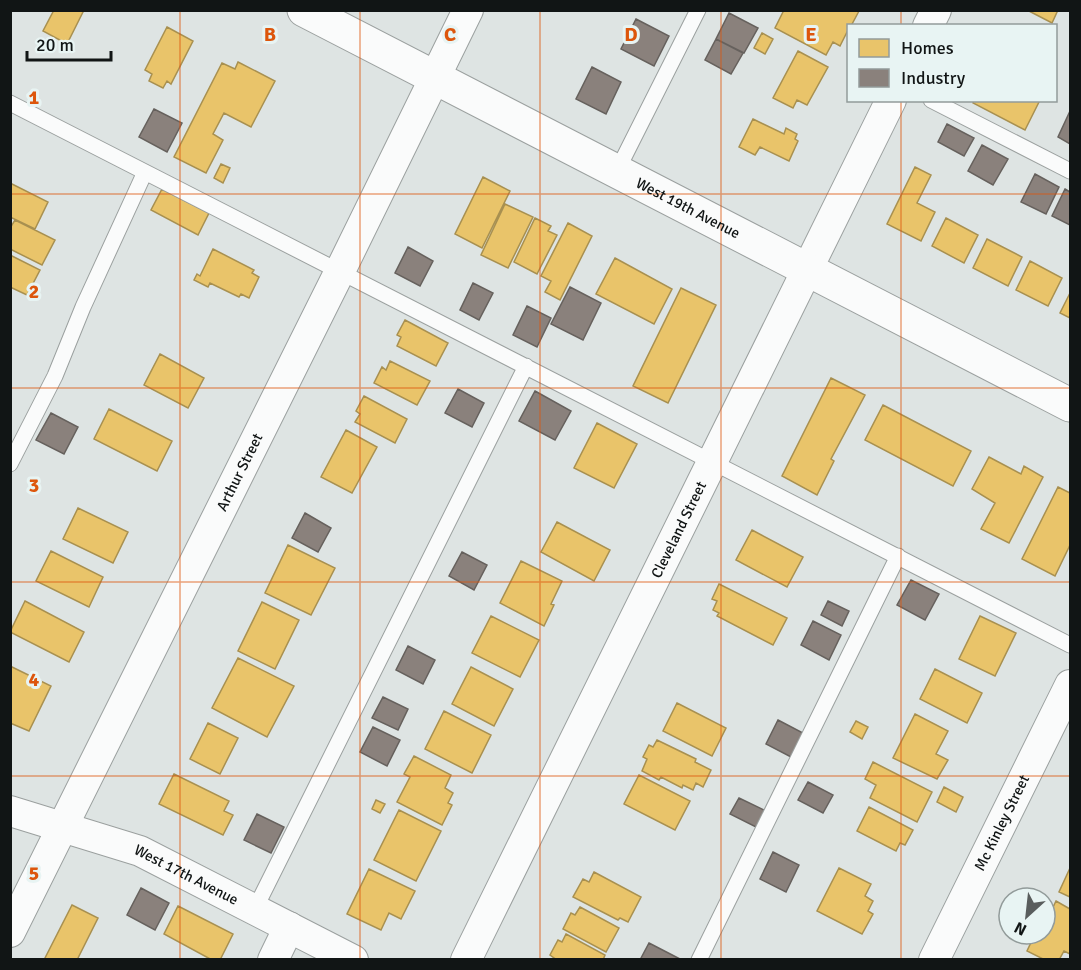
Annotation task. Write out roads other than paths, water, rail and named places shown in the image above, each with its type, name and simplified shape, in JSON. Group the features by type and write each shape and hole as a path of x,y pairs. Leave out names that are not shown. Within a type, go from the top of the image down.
{"street":[{"name":"West 19th Avenue","path":"304,10 1071,405"},
{"name":"Arthur Street","path":"10,932 468,10"},
{"path":"929,24 936,10"},
{"name":"Cleveland Street","path":"466,960 890,102"},
{"name":"Mc Kinley Street","path":"934,960 1071,685"},
{"name":"West 17th Avenue","path":"10,811 140,851 353,960"},
{"path":"273,960 289,927"}],"lane":[{"path":"617,171 698,10"},
{"path":"935,102 1071,171"},
{"path":"10,103 1071,645"},
{"path":"10,464 55,376 83,307 145,172"},
{"path":"255,909 526,366"},
{"path":"699,960 898,556"}]}
